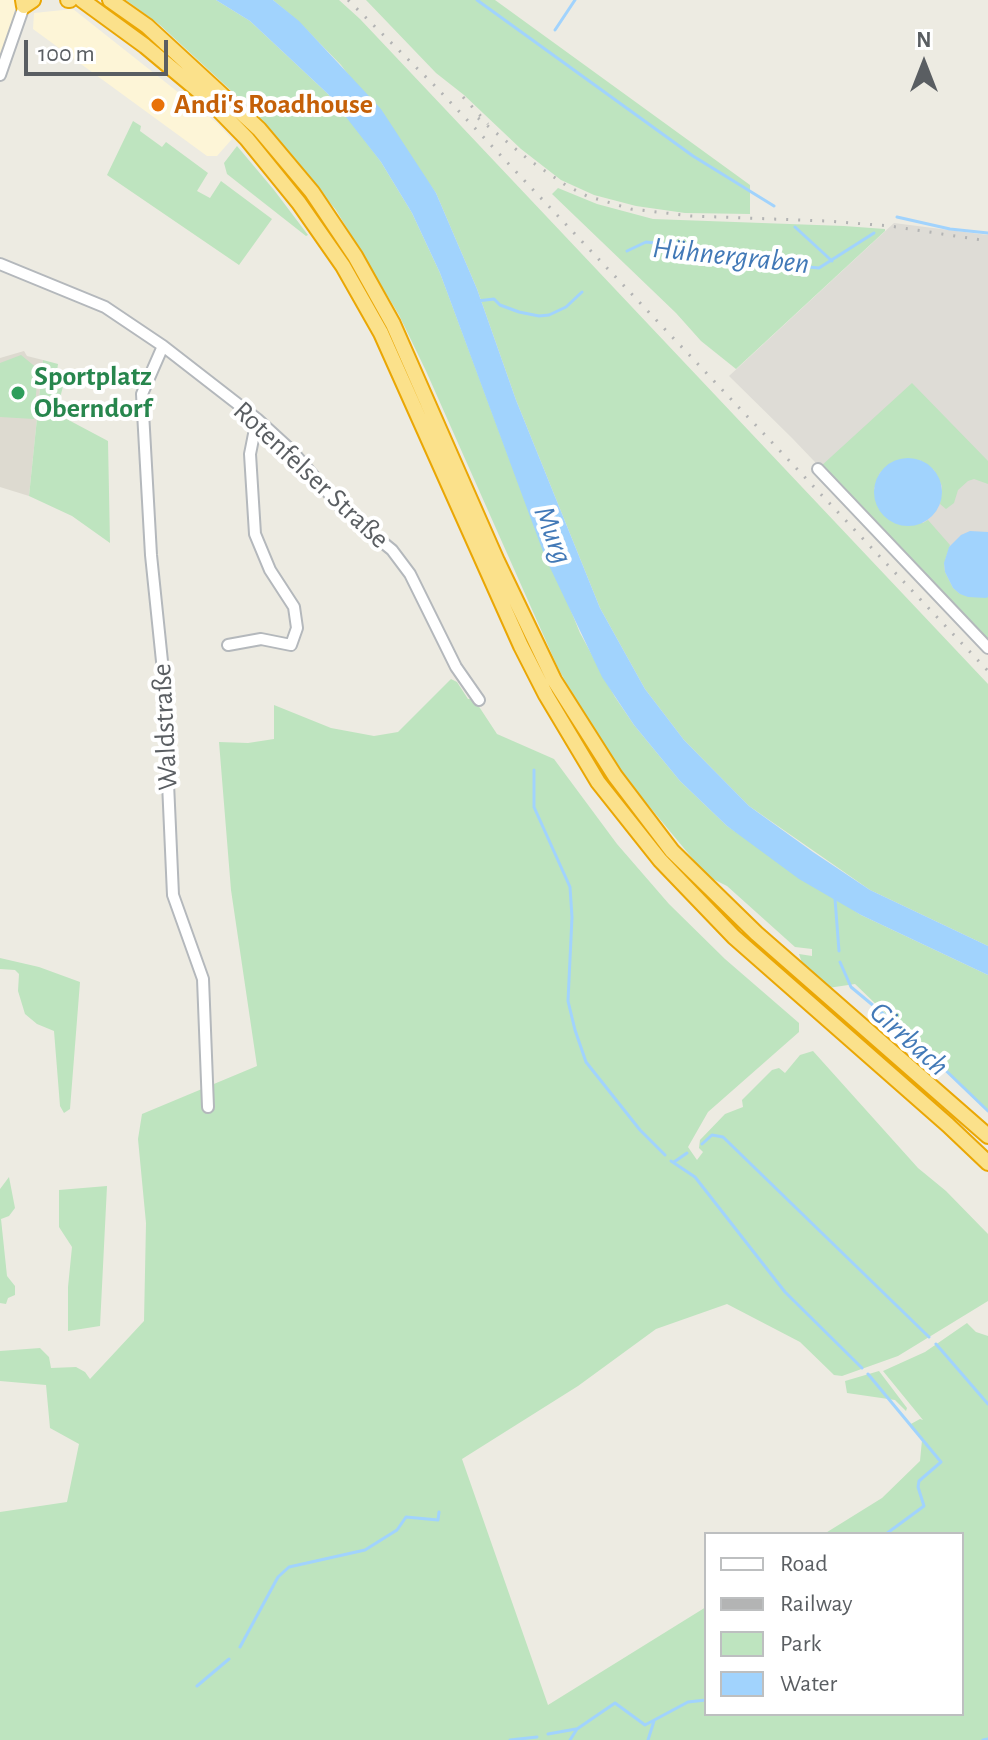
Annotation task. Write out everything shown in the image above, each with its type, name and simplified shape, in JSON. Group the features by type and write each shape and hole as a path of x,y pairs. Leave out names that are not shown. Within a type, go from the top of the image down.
{"highway":[{"path":"82,0 145,46 206,97 247,139 290,192 343,266 381,333 521,646 598,782 660,860 734,937 988,1163"},
{"path":"110,0 181,55 259,129 312,192 355,256 393,324 497,561 554,680 615,776 672,851 756,933 988,1136"}],"street":[{"path":"0,75 27,2"},
{"name":"Rotenfelser Straße","path":"0,264 105,307 163,346 257,419 292,451 343,510 392,550 410,574 456,667 479,700"},
{"name":"Waldstraße","path":"163,346 142,394 163,671 173,895 203,979 208,1107"},
{"path":"228,645 261,639 291,645 297,628 294,607 270,570 255,534 250,454 257,419"},
{"path":"818,469 988,648"}],"shaded area":[{"path":"0,0 17,0 15,34 0,70"},
{"path":"73,9 217,123 232,139 217,156 207,156 33,29 34,13"},
{"path":"894,223 988,235 988,643 729,376"},
{"path":"24,351 27,356 43,360 29,496 0,487 0,358"}],"green space":[{"path":"126,0 216,0 250,21 328,94 355,127 412,213 440,273 509,458 580,633 615,697 680,781 727,826 861,915 988,975 988,1112 855,984 828,988 803,966 799,954 812,956 812,949 795,947 727,886 707,876 629,782 585,717 558,668 399,315 336,210 265,124 238,97 160,25"},
{"path":"273,0 339,0 360,19 988,684 988,946 870,890 749,806 684,740 645,689 600,608 516,400 477,289 436,193 341,65"},
{"path":"366,0 495,0 750,185 750,214 685,213 636,206 594,195 561,180 521,149 436,73"},
{"path":"133,121 141,126 140,131 162,147 166,142 208,173 197,191 210,198 221,181 272,219 239,265 107,175"},
{"path":"237,146 308,235 227,174 224,163"},
{"path":"558,188 597,204 653,219 844,226 885,231 736,369 701,341 552,194"},
{"name":"Sportplatz Oberndorf","path":"21,355 38,369 34,419 0,417 0,363"},
{"path":"43,360 58,364 57,371 66,375 61,394 61,416 108,441 110,543 72,516 29,496"},
{"path":"912,383 988,461 988,484 974,479 968,481 958,490 954,503 946,509 940,504 942,486 934,470 920,460 880,472 874,489 923,523 928,520 950,545 944,564 953,588 960,594 988,597 988,643 820,467"},
{"path":"451,679 457,682 468,699 474,699 497,734 554,759 617,844 669,904 725,959 799,1023 799,1032 708,1112 688,1147 697,1160 703,1152 699,1148 700,1140 725,1114 743,1107 742,1100 772,1070 779,1068 785,1073 800,1055 813,1051 918,1168 946,1191 988,1234 988,1301 898,1356 842,1376 834,1375 800,1342 727,1304 656,1329 578,1386 462,1459 548,1705 704,1608 704,1716 964,1716 964,1532 827,1532 882,1498 920,1461 922,1440 909,1425 923,1420 883,1371 925,1352 967,1323 976,1332 988,1336 988,1740 0,1740 0,1512 67,1502 79,1444 50,1428 46,1385 0,1381 0,1351 40,1348 49,1357 51,1368 76,1367 90,1379 144,1321 146,1223 138,1139 142,1114 257,1066 231,890 219,742 248,743 274,739 274,705 331,728 374,736 398,732"},
{"path":"0,958 39,967 80,982 70,1109 64,1113 60,1106 54,1031 37,1024 25,1014 18,991 19,974 15,970 0,969"},
{"path":"9,1177 15,1208 9,1216 1,1219 7,1276 15,1286 15,1295 8,1298 6,1304 0,1303 0,1189"},
{"path":"107,1186 100,1326 68,1331 72,1247 59,1227 59,1190"},
{"path":"879,1371 907,1408 906,1411 895,1400 847,1393 845,1381"}],"water":[{"name":"Murg","path":"216,0 273,0 299,21 381,109 436,193 477,289 516,400 600,608 645,689 684,740 749,806 813,852 870,890 988,946 988,975 861,915 799,879 727,826 680,781 634,725 602,677 545,557 440,273 412,213 381,162 328,94 250,21"},
{"path":"908,458 932,468 942,492 932,516 908,526 884,516 874,492 884,468"},
{"path":"970,531 988,532 986,598 960,594 953,588 945,572 944,563 949,547"}],"waterway":[{"path":"477,0 693,156 774,206"},
{"path":"555,30 575,0"},
{"name":"Hühnergraben","path":"897,217 950,229 988,233"},
{"path":"795,227 832,261"},
{"name":"Hühnergraben","path":"627,251 646,242 779,257 798,266 819,268 874,233"},
{"name":"Hühnergraben","path":"477,301 494,299 500,305 539,316 566,307 582,292"},
{"path":"534,770 534,807 570,887 572,917 568,1001 575,1030 586,1062 640,1130 665,1155"},
{"name":"Girrbach","path":"835,899 839,951"},
{"name":"Girrbach","path":"840,962 851,987 911,1037 988,1111"},
{"path":"702,1144 712,1135 723,1137 929,1337"},
{"path":"674,1162 687,1153"},
{"path":"671,1161 695,1177 785,1292 862,1368"},
{"path":"936,1344 988,1404"},
{"path":"868,1374 941,1462 919,1481 924,1506 889,1532"},
{"path":"240,1647 278,1577 289,1567 365,1550 397,1530 406,1517 438,1520 439,1512"},
{"path":"197,1686 229,1659"},
{"path":"570,1740 577,1729 615,1703 645,1725 688,1702 704,1700"},
{"path":"648,1740 654,1721"},
{"path":"548,1734 576,1729"},
{"path":"510,1740 537,1737"},
{"path":"983,1740 988,1739"}],"railway":[{"path":"348,0 436,87 988,671"},
{"path":"463,97 488,124"},
{"path":"478,118 529,160 567,186 587,196 631,209 691,216 890,226 988,241"}],"place":[{"name":"Andi's Roadhouse","path":"158,105"},
{"name":"Sportplatz Oberndorf","path":"18,393"}]}
